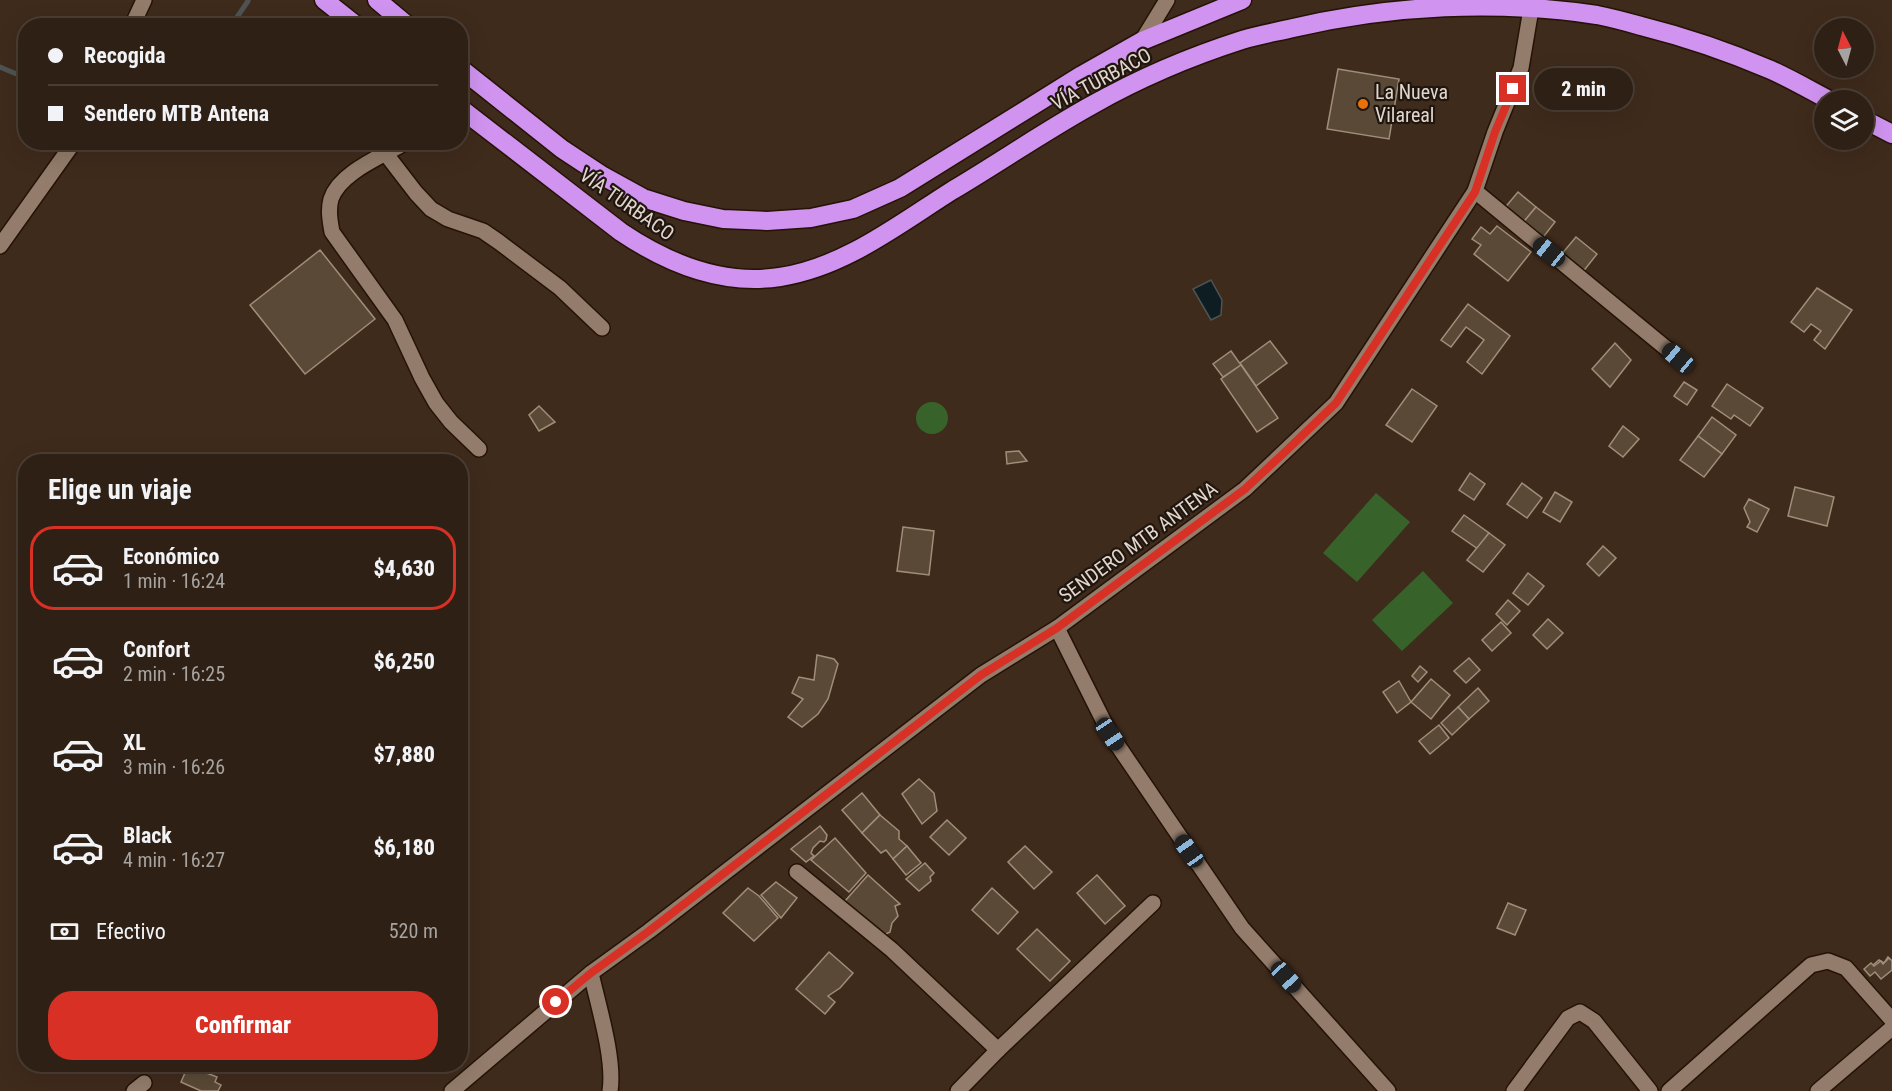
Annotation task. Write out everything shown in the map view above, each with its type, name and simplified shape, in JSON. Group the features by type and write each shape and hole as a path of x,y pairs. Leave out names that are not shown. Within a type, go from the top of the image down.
{"highway":[{"path":"324,0 347,18"},
{"path":"377,0 398,18"},
{"name":"VÍA TURBACO","path":"468,74 562,149 603,176 643,198 684,211 723,219 767,222 811,218 853,209 900,189 1142,40 1242,0"},
{"name":"VÍA TURBACO","path":"468,114 643,247 671,261 710,274 753,279 805,272 835,261 878,238 1093,105 1150,75 1243,40 1335,18 1444,6 1531,9 1599,15 1678,36 1772,71 1814,92"},
{"path":"1874,125 1892,134"}],"street":[{"path":"136,18 144,0"},
{"path":"1142,40 1167,0"},
{"name":"SENDERO MTB ANTENA","path":"1388,1091 1242,928 1110,734 1057,628 1245,489 1336,403 1475,192 1495,132 1521,68 1531,9"},
{"path":"0,246 68,150"},
{"path":"393,150 361,167 340,183 331,198 329,216 332,232 395,320 436,403 451,422 479,449"},
{"path":"386,154 431,209 448,219 483,231 517,254 560,288 602,328"},
{"path":"1475,192 1678,358"},
{"path":"452,1091 591,973 649,931 981,675 1057,628"},
{"path":"797,872 892,950 998,1050"},
{"path":"958,1091 1153,903"},
{"path":"1669,1091 1811,965 1828,961 1846,968 1892,1020"},
{"path":"591,973 604,1029 612,1081 610,1091"},
{"path":"1514,1091 1568,1018 1580,1012 1594,1021 1650,1091"},
{"path":"1818,1091 1892,1028"}],"green space":[{"path":"932,402 943,407 948,418 943,429 932,434 921,429 916,418 921,407"},
{"path":"1376,493 1410,522 1357,582 1323,553"},
{"path":"1423,571 1453,603 1402,651 1372,620"}],"shaded area":[{"path":"1211,280 1222,300 1221,315 1211,320 1193,289"}],"building":[{"name":"La Nueva Vilareal","path":"1338,69 1399,79 1389,139 1327,129"},
{"path":"1518,192 1536,207 1521,225 1503,210"},
{"path":"1536,207 1555,222 1541,240 1521,225"},
{"path":"1497,226 1531,252 1508,281 1474,254 1481,245 1472,239 1481,227 1490,234"},
{"path":"1576,237 1597,254 1582,273 1560,256"},
{"path":"320,250 375,319 305,374 250,305"},
{"path":"1817,288 1852,310 1825,349 1814,340 1821,331 1811,324 1804,332 1791,322"},
{"path":"1468,304 1510,336 1482,374 1467,362 1484,340 1466,327 1451,347 1441,340"},
{"path":"1270,341 1287,363 1256,386 1240,363"},
{"path":"1615,343 1631,360 1610,387 1592,369"},
{"path":"1231,351 1241,365 1223,377 1213,364"},
{"path":"1241,365 1278,418 1257,432 1221,379"},
{"path":"1684,382 1697,390 1687,405 1674,396"},
{"path":"1727,384 1763,408 1750,426 1734,415 1731,419 1712,406"},
{"path":"1412,389 1437,406 1412,442 1386,425"},
{"path":"539,406 555,422 539,431 529,415"},
{"path":"1712,417 1736,435 1722,454 1698,436"},
{"path":"1623,426 1639,439 1623,457 1609,446"},
{"path":"1698,436 1722,454 1704,477 1680,460"},
{"path":"1019,451 1027,461 1007,464 1006,452"},
{"path":"1470,473 1485,484 1474,500 1459,490"},
{"path":"1522,483 1542,498 1527,518 1507,504"},
{"path":"1795,487 1834,497 1827,526 1788,516"},
{"path":"1555,492 1572,502 1560,522 1543,512"},
{"path":"1749,499 1769,509 1757,532 1747,527 1750,522 1744,508"},
{"path":"1464,515 1489,533 1478,549 1452,531"},
{"path":"903,527 934,531 929,575 897,571"},
{"path":"1489,533 1505,545 1483,572 1467,560"},
{"path":"1603,546 1616,558 1599,576 1587,564"},
{"path":"1528,573 1544,586 1528,605 1513,593"},
{"path":"1508,600 1520,611 1507,625 1496,614"},
{"path":"1548,619 1563,633 1547,649 1533,635"},
{"path":"1501,622 1511,633 1492,651 1482,640"},
{"path":"817,655 834,659 838,664 828,699 818,714 802,727 788,717 803,699 792,693 799,677 814,680"},
{"path":"1469,658 1480,670 1466,683 1454,671"},
{"path":"1420,666 1427,672 1418,682 1412,676"},
{"path":"1431,679 1450,695 1431,719 1411,702"},
{"path":"1399,681 1411,702 1397,713 1383,692"},
{"path":"1478,688 1489,701 1469,719 1458,707"},
{"path":"1458,707 1469,719 1452,735 1441,723"},
{"path":"1439,725 1449,738 1430,754 1419,741"},
{"path":"919,779 934,793 937,811 922,824 902,794"},
{"path":"862,793 880,815 862,833 842,810"},
{"path":"880,815 899,831 899,839 907,846 893,859 886,850 881,853 862,833"},
{"path":"947,820 966,838 949,855 930,837"},
{"path":"820,826 827,835 826,840 820,841 813,848 811,853 814,856 806,862 791,849"},
{"path":"835,838 866,873 849,892 811,860"},
{"path":"907,846 921,863 906,875 893,859"},
{"path":"1025,846 1052,872 1034,889 1008,862"},
{"path":"925,863 934,873 930,877 931,881 919,891 906,879"},
{"path":"868,875 900,904 895,906 898,916 892,923 890,932 882,936 845,901"},
{"path":"1097,875 1125,906 1105,924 1077,893"},
{"path":"776,882 797,898 781,918 761,895"},
{"path":"748,888 759,896 778,918 754,941 723,913"},
{"path":"992,888 1018,912 998,934 972,910"},
{"path":"1508,903 1526,910 1515,935 1497,928"},
{"path":"1037,929 1070,961 1050,981 1017,949"},
{"path":"829,952 853,973 840,988 828,996 835,1002 825,1014 796,989"},
{"path":"1888,957 1892,961 1892,968 1883,976 1873,965 1879,960 1884,963"},
{"path":"1889,958 1892,961 1892,970 1881,979 1875,972 1870,976 1864,969 1871,963 1874,966 1881,961 1883,964"},
{"path":"185,1072 204,1072 217,1077 215,1082 221,1085 218,1091 201,1091 181,1082"}],"waterway":[{"path":"236,18 248,1"},
{"path":"0,67 18,75"}],"place":[{"name":"La Nueva Vilareal","path":"1363,104"}],"route":[{"path":"556,1002 981,675 1057,628 1245,489 1285,452 1336,403 1475,192 1495,132 1513,89"}]}
